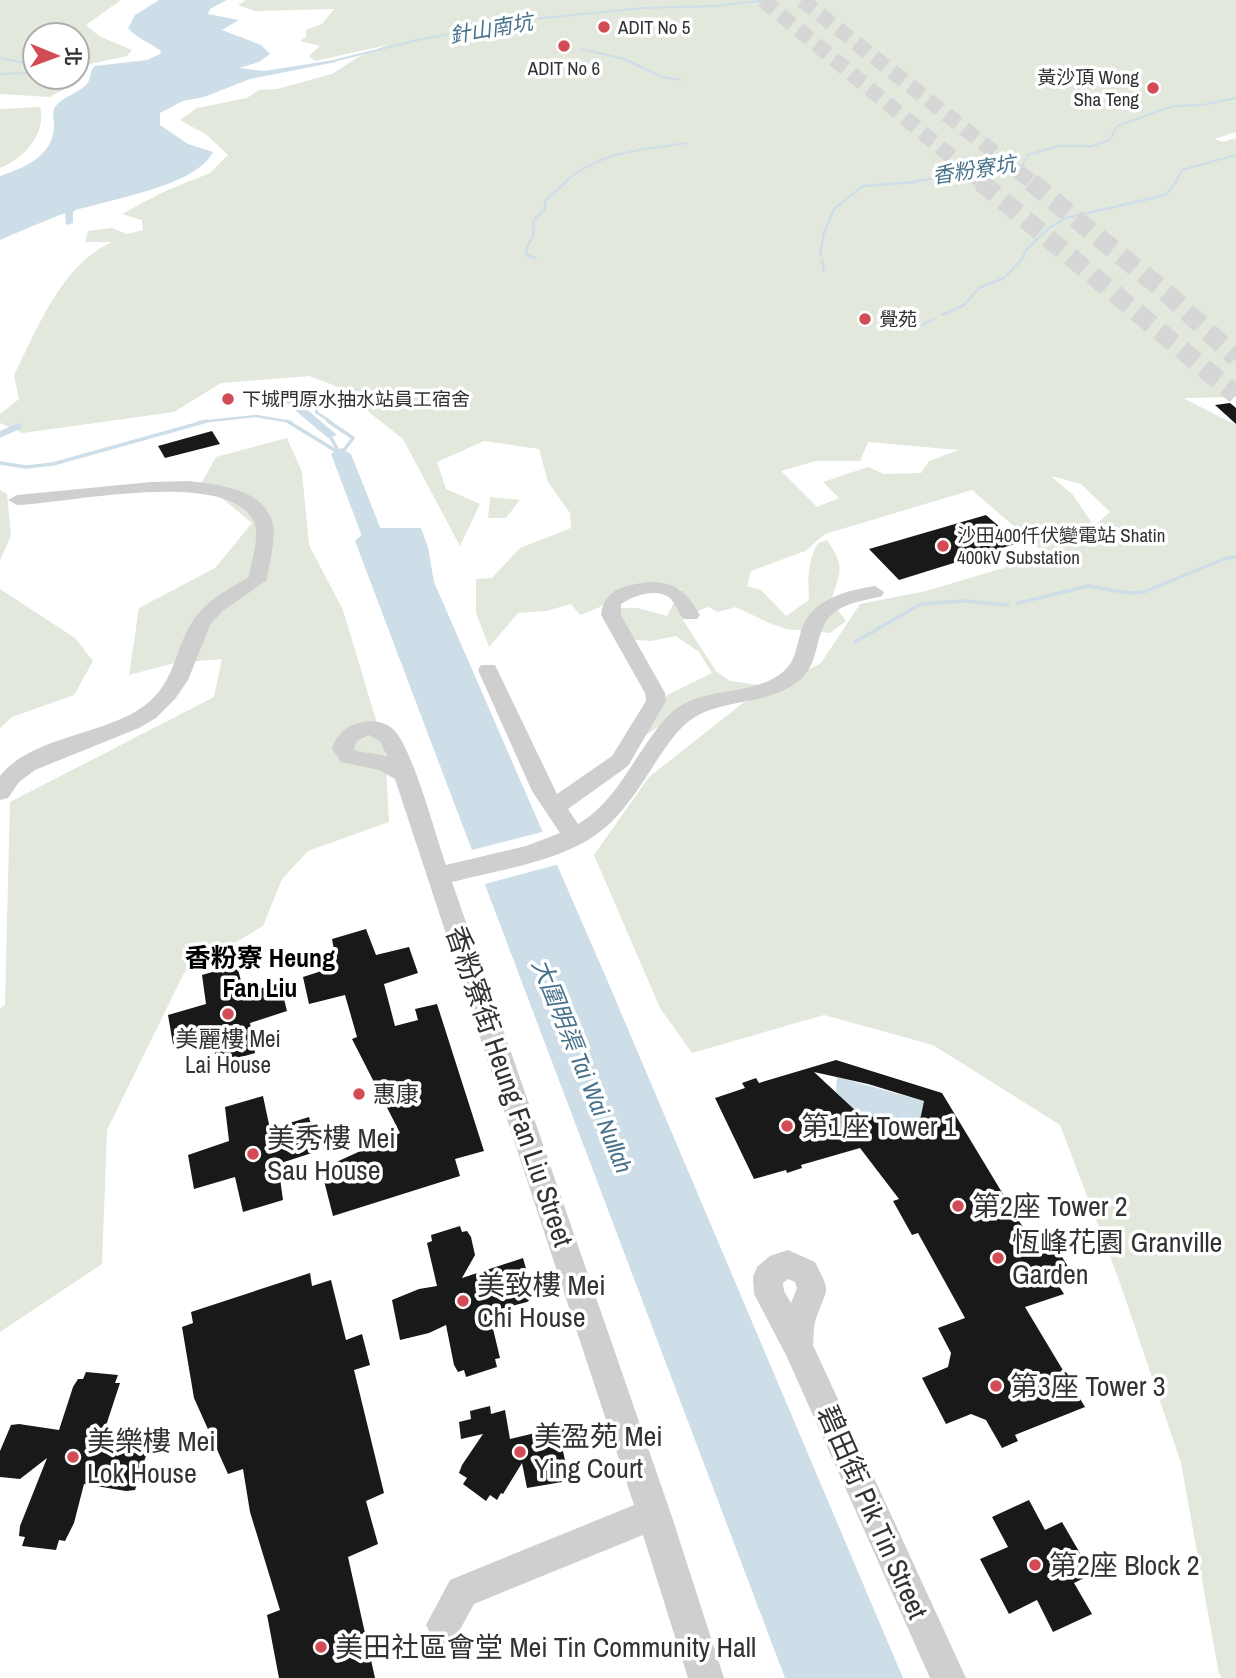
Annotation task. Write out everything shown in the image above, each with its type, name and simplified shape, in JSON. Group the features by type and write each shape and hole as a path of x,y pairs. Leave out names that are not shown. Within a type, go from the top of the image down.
{"street":[{"path":"0,792 13,774 48,755 139,718 164,699 177,682 200,624 213,610 258,580 264,522 254,504 233,493 182,485 122,487 40,501 17,500"},
{"path":"554,808 620,761 656,701 655,693 611,615 612,602 625,593 664,589 679,597 690,615"},
{"path":"439,876 575,837 607,813 680,716 702,705 786,680 805,660 811,628 819,614 836,602 875,592"},
{"path":"488,670 543,791 575,837"},
{"name":"香粉寮街 Heung Fan Liu Street","path":"403,774 654,1514 706,1678"},
{"name":"碧田街 Pik Tin Street","path":"798,1346 948,1678"},
{"path":"444,1625 462,1592 654,1514"}],"shaded area":[{"path":"0,0 121,0 91,21 21,21 21,91 61,91 49,97 0,94"},
{"path":"246,0 1236,0 1236,132 1214,139 1223,142 1236,138 1236,397 1183,398 1236,425 1236,1678 1222,1678 1219,1674 1181,1463 1120,1283 1060,1125 933,1045 824,1015 692,1053 660,1008 594,855 649,777 743,703 766,691 703,697 646,735 667,695 712,673 699,652 676,636 651,641 623,639 611,608 638,608 667,616 681,589 626,588 600,607 580,615 571,604 546,611 518,613 489,647 476,613 476,579 492,578 520,548 571,528 570,513 548,482 539,449 484,441 437,462 446,489 480,504 460,546 403,439 336,386 309,376 221,383 174,412 23,433 0,423 0,414 19,399 14,375 53,299 79,266 94,252 112,242 85,242 88,231 112,228 127,234 143,230 142,220 122,214 163,192 210,173 228,155 207,135 180,120 197,108 247,98 259,90 277,89 332,74 360,56 387,45 315,61 309,56 320,46 300,41 306,37 306,30 322,24 334,9 255,11 238,5","holes":["868,442 959,450 929,461 921,473 884,474 868,467 823,482 839,498 817,507 781,471 816,461 860,461","1051,476 1081,484 1110,512 1094,526 1073,495","972,490 1047,555 926,591 860,604 821,663 775,687 730,681 716,671 681,617 708,607 718,612 736,607 786,629 830,633 846,621 831,601 839,564 827,540 818,543 812,557 809,600 786,616 761,590 747,586 751,571 805,551 825,534"]},
{"path":"91,29 99,36 132,50 127,56 91,64"},
{"path":"40,107 40,127 31,144 25,152 0,168 0,109"},
{"path":"287,438 302,472 309,545 343,610 385,750 389,822 308,851 282,879 263,926 184,973 107,1130 102,1264 0,1332 0,1009 5,1004 10,802 214,697 222,659 174,663 129,675 139,608 215,568 252,523 202,482 216,457"},
{"path":"0,490 7,494 11,536 0,560"},
{"path":"490,497 520,500 506,518 488,518"},
{"path":"0,589 75,638 93,661 74,695 12,717 0,728"}],"water":[{"path":"159,0 227,0 210,9 208,14 239,20 222,30 261,45 270,54 259,62 239,68 264,71 334,60 336,62 250,79 204,97 183,101 160,113 160,125 188,144 213,152 202,165 165,185 72,211 0,240 0,176 27,165 48,147 54,129 55,107 78,91 91,91 91,71 95,66 147,60 160,54 161,51 128,28 135,15"},
{"path":"285,391 337,435 328,438 276,394"},
{"path":"369,528 421,528 428,547 434,582 608,982 903,1678 785,1678 355,541"},
{"path":"837,1077 924,1101 920,1121 926,1130 904,1130 904,1126 862,1113 860,1117 836,1092"}],"pier":[{"path":"546,831 560,864 481,885 468,851"}],"building":[{"path":"1230,403 1236,408 1236,424 1215,405"},
{"path":"212,431 220,444 165,458 158,446"},
{"name":"沙田400仟伏變電站 Shatin 400kV Substation","path":"986,515 1018,543 899,580 869,549"},
{"path":"366,929 376,955 409,947 418,973 384,984 395,1026 418,1020 415,1009 437,1004 484,1151 455,1159 460,1176 333,1216 321,1169 400,1133 352,1039 357,1037 345,995 309,1004 303,977 337,966 332,939"},
{"name":"美麗樓 Mei Lai House","path":"237,965 244,993 280,983 287,1011 250,1023 255,1053 217,1064 211,1034 173,1044 168,1015 206,1004 202,975"},
{"name":"恆峰花園 Granville Garden","path":"836,1060 942,1093 1030,1239 1048,1233 1074,1277 1057,1283 1064,1294 1025,1307 1085,1407 1015,1435 1018,1441 1002,1448 986,1420 971,1414 946,1424 922,1378 948,1367 951,1353 938,1328 965,1318 918,1233 912,1235 893,1201 899,1199 860,1148 801,1165 802,1168 787,1173 786,1170 754,1179 715,1098 745,1088 742,1083 756,1078 759,1083","holes":["814,1072 868,1084 924,1101 918,1130 857,1112"]},
{"name":"美秀樓 Mei Sau House","path":"263,1096 270,1129 309,1117 318,1151 278,1164 283,1200 243,1212 235,1177 194,1189 188,1155 229,1141 225,1107"},
{"name":"美致樓 Mei Chi House","path":"460,1226 462,1232 467,1231 471,1237 475,1255 462,1278 523,1258 534,1297 527,1302 489,1312 500,1358 495,1359 497,1367 466,1377 464,1370 458,1372 454,1365 446,1325 429,1333 400,1340 392,1300 419,1289 437,1286 427,1243 432,1241 431,1235"},
{"path":"310,1273 312,1286 331,1280 346,1340 362,1334 370,1365 354,1370 384,1493 366,1501 378,1544 348,1557 375,1678 279,1678 267,1615 280,1610 250,1512 243,1469 228,1474 194,1398 182,1327 193,1323 191,1312"},
{"name":"美樂樓 Mei Lok House","path":"86,1372 118,1375 115,1383 120,1383 98,1450 123,1435 151,1440 135,1490 84,1484 74,1523 65,1541 59,1540 56,1550 22,1546 25,1537 19,1536 20,1526 47,1458 20,1479 0,1477 0,1451 11,1425 59,1430 73,1387 78,1379 83,1379"},
{"name":"美盈苑 Mei Ying Court","path":"490,1406 491,1414 505,1410 510,1439 566,1428 569,1440 561,1442 566,1465 573,1463 575,1476 561,1479 562,1482 527,1488 522,1463 503,1494 501,1493 497,1500 490,1495 486,1501 463,1484 467,1478 459,1473 462,1465 483,1434 461,1439 459,1422 471,1419 470,1411"},
{"name":"第2座 Block 2","path":"1029,1500 1045,1530 1062,1522 1092,1574 1074,1583 1092,1614 1053,1632 1037,1600 1009,1614 980,1559 1008,1547 992,1517"}],"waterway":[{"name":"針山南坑","path":"333,61 422,39 451,34 470,37 503,22 644,8 716,6 769,0"},
{"path":"581,49 624,59 662,77 680,80"},
{"path":"0,58 21,62"},
{"path":"0,74 21,73"},
{"name":"香粉寮坑","path":"902,183 1023,165 1028,155 1058,146 1092,146 1110,140 1117,126 1173,106 1202,105 1236,98"},
{"path":"564,183 577,172 606,158 637,150 687,143"},
{"path":"1175,183 1182,170 1236,155"},
{"path":"536,258 526,255 533,236 534,220 545,209 545,201 566,182"},
{"name":"香粉寮坑","path":"820,255 824,233 834,209 863,186 917,182"},
{"path":"942,315 964,305 979,288 1004,278 1023,258 1026,250 1049,228 1066,218 1166,195 1176,182"},
{"path":"69,223 69,213 81,195"},
{"path":"822,260 824,271"},
{"path":"923,325 934,319"},
{"path":"318,406 316,412 331,422"},
{"path":"206,421 256,416 288,421"},
{"path":"0,463 26,467 53,464 206,421"},
{"path":"199,422 206,421"},
{"path":"288,421 339,453"},
{"path":"328,421 353,438 339,453"},
{"path":"0,435 18,426"},
{"path":"329,434 339,453"},
{"name":"大圍明渠 Tai Wai Nullah","path":"341,454 382,560"},
{"path":"1018,603 1088,586 1129,593 1144,592 1224,559 1236,557"},
{"path":"855,642 921,604 966,601 1008,605"}],"tunnel":[{"path":"763,0 983,183"},
{"path":"802,0 1033,183"},
{"path":"981,182 1236,395"},
{"path":"1031,182 1170,296 1236,358"}],"place":[{"name":"ADIT No 5","path":"604,27"},
{"name":"ADIT No 6","path":"564,46"},
{"name":"黃沙頂 Wong Sha Teng","path":"1153,88"},
{"name":"覺苑","path":"865,319"},
{"name":"下城門原水抽水站員工宿舍","path":"228,399"},
{"name":"沙田400仟伏變電站 Shatin 400kV Substation","path":"943,546"},
{"name":"美麗樓 Mei Lai House","path":"228,1014"},
{"name":"惠康","path":"359,1094"},
{"name":"第1座 Tower 1","path":"787,1126"},
{"name":"美秀樓 Mei Sau House","path":"253,1154"},
{"name":"第2座 Tower 2","path":"958,1206"},
{"name":"恆峰花園 Granville Garden","path":"998,1258"},
{"name":"美致樓 Mei Chi House","path":"463,1301"},
{"name":"第3座 Tower 3","path":"996,1386"},
{"name":"美盈苑 Mei Ying Court","path":"520,1452"},
{"name":"美樂樓 Mei Lok House","path":"73,1457"},
{"name":"第2座 Block 2","path":"1035,1565"},
{"name":"美田社區會堂 Mei Tin Community Hall","path":"321,1647"}],"district":[{"name":"香粉寮 Heung Fan Liu","path":"260,973"}]}
